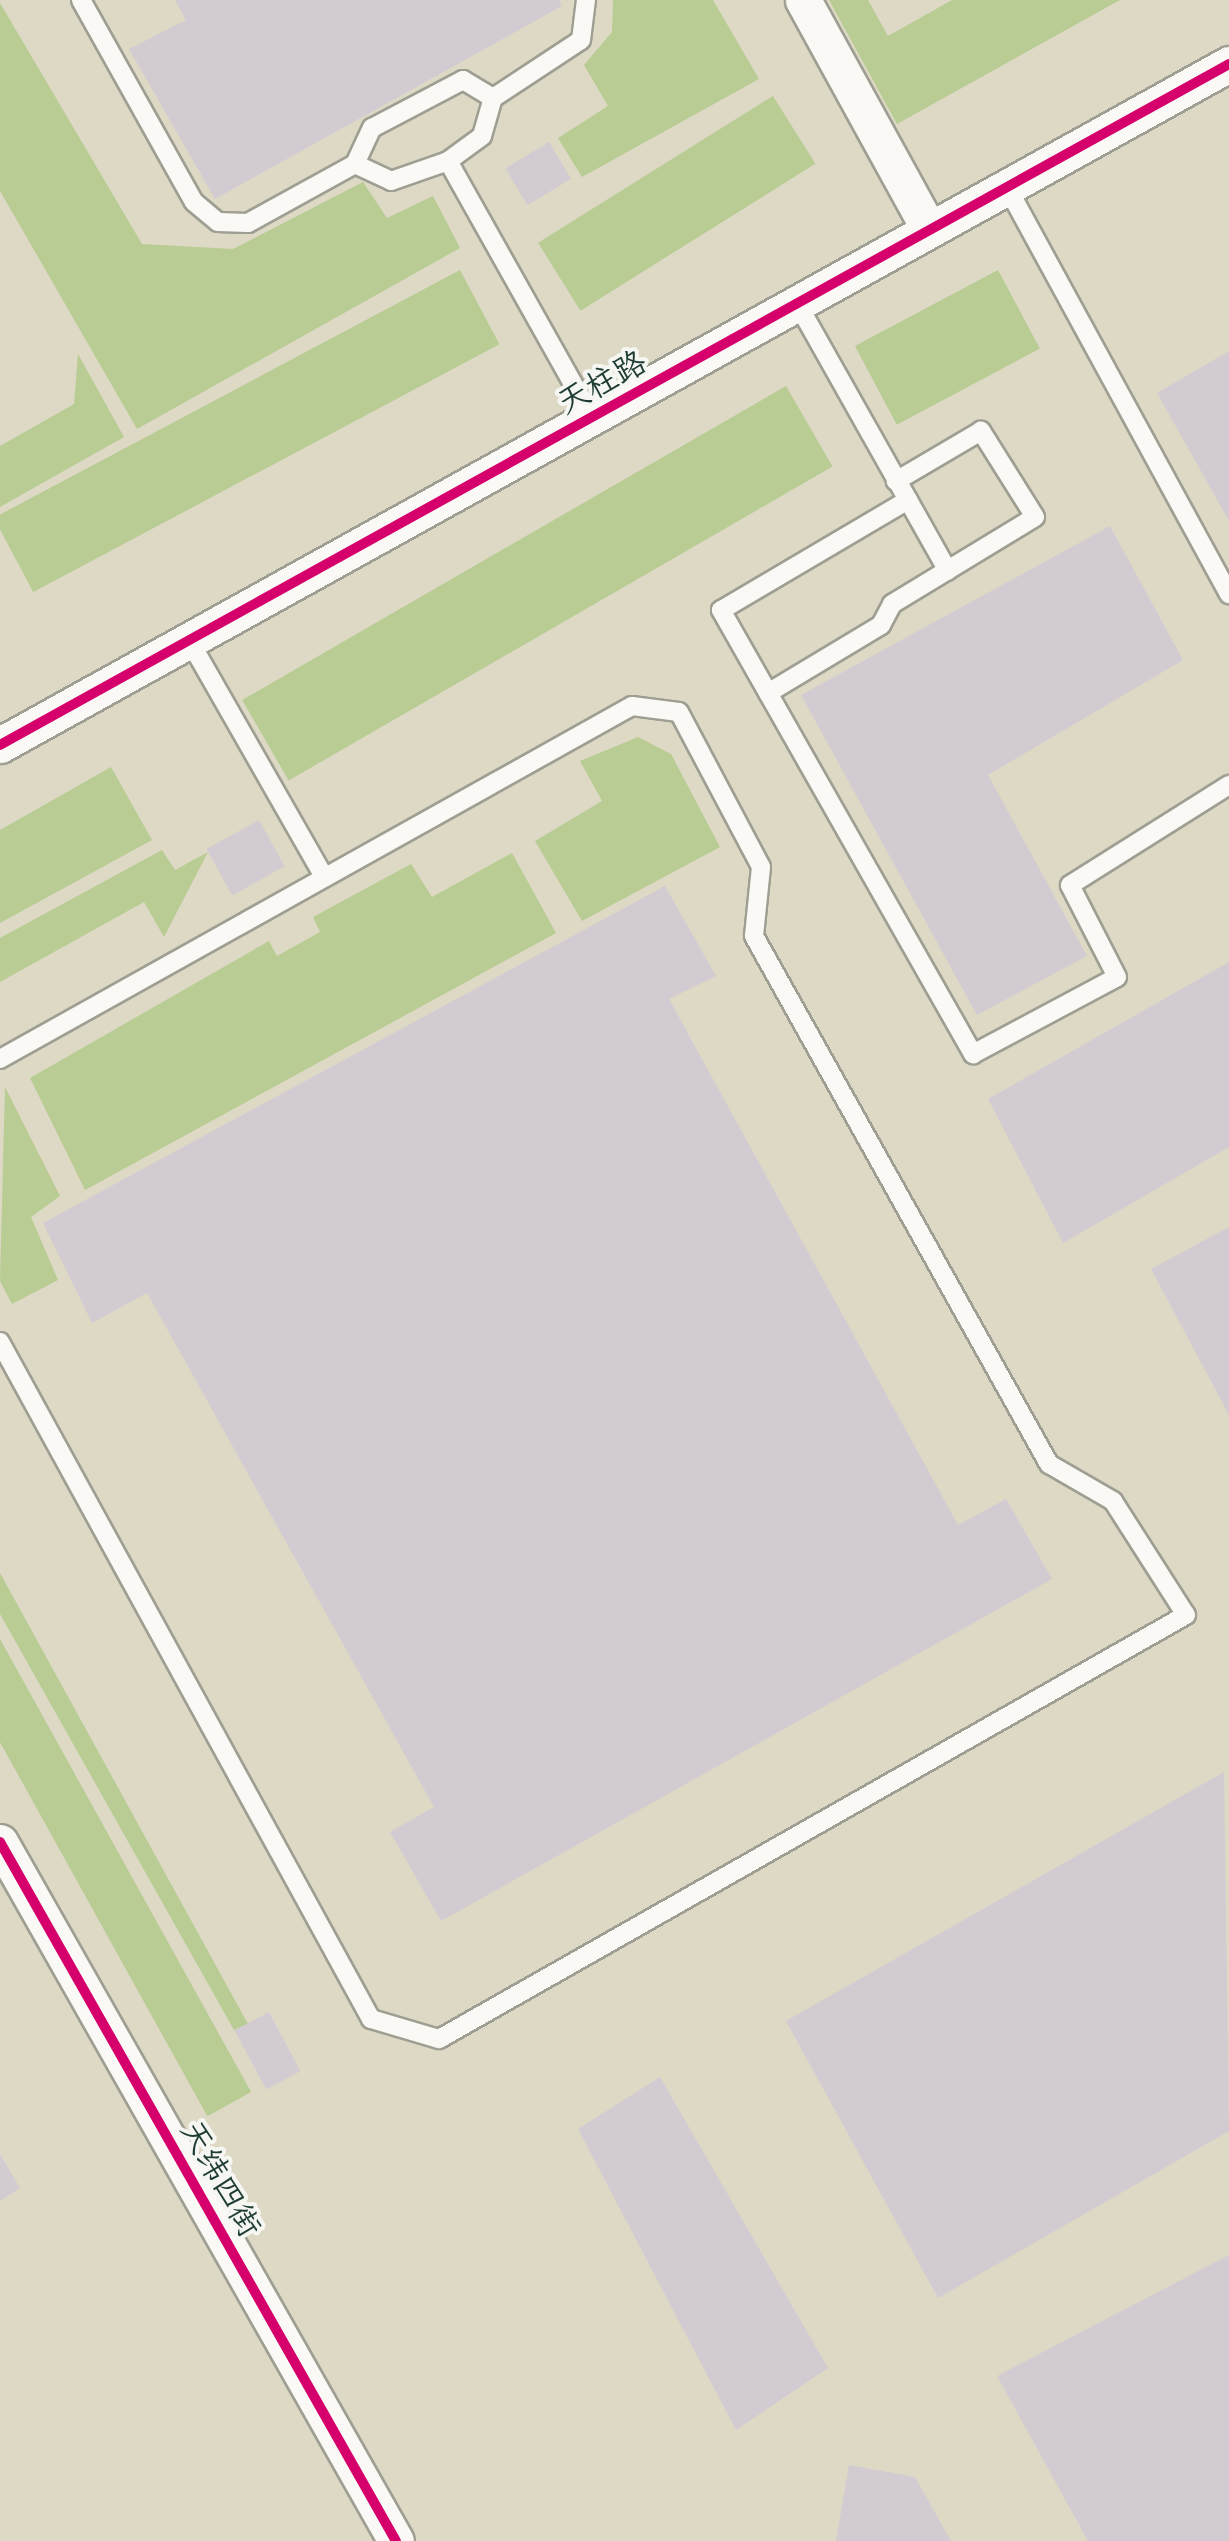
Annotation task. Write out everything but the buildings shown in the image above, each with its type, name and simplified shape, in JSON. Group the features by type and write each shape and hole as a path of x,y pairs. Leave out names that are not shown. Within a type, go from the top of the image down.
{"street":[{"path":"804,0 930,229"},
{"name":"天柱路","path":"0,746 1229,64"},
{"name":"天纬四街","path":"0,1842 396,2541"}],"lane":[{"path":"81,0 194,202 218,222 248,223 355,164 372,128 463,80 493,98"},
{"path":"355,164 391,181 448,161 482,136 493,98 581,40 586,0"},
{"path":"448,161 592,418"},
{"path":"1007,187 1229,594"},
{"path":"797,303 948,570"},
{"path":"768,693 881,625 892,604 1035,517 981,431 896,481"},
{"path":"908,500 722,610 973,1054 1116,977 1070,885 1229,785"},
{"path":"188,640 322,874"},
{"path":"0,1058 322,874 632,706 680,712 761,867 754,936 1049,1464 1113,1501 1186,1615 439,2039 372,2020 0,1342"}],"green space":[{"path":"613,0 713,0 759,79 582,177 558,138 608,106 584,65 612,32"},
{"path":"829,0 868,0 888,36 952,0 1120,0 897,124"},
{"path":"0,3 142,244 233,249 363,182 387,218 433,196 460,248 137,429 0,191"},
{"path":"773,96 815,164 580,311 538,243"},
{"path":"460,270 499,344 33,592 0,530 0,515"},
{"path":"998,270 1040,349 897,425 855,346"},
{"path":"78,354 124,437 0,507 0,446 74,404"},
{"path":"786,386 832,467 289,781 242,700"},
{"path":"638,737 671,754 720,847 582,921 535,841 602,801 580,761"},
{"path":"111,767 152,840 0,923 0,830"},
{"path":"162,850 175,870 208,852 164,937 144,902 0,982 0,938"},
{"path":"512,853 556,933 85,1190 30,1078 269,941 277,956 320,932 313,917 411,864 432,897"},
{"path":"5,1087 60,1196 31,1217 58,1280 12,1304 0,1281"},
{"path":"0,1573 248,2024 234,2030 0,1614"},
{"path":"0,1639 251,2092 207,2116 0,1742"}],"cycle path":[{"path":"0,745 1229,64"},
{"path":"0,1842 396,2541"}]}
